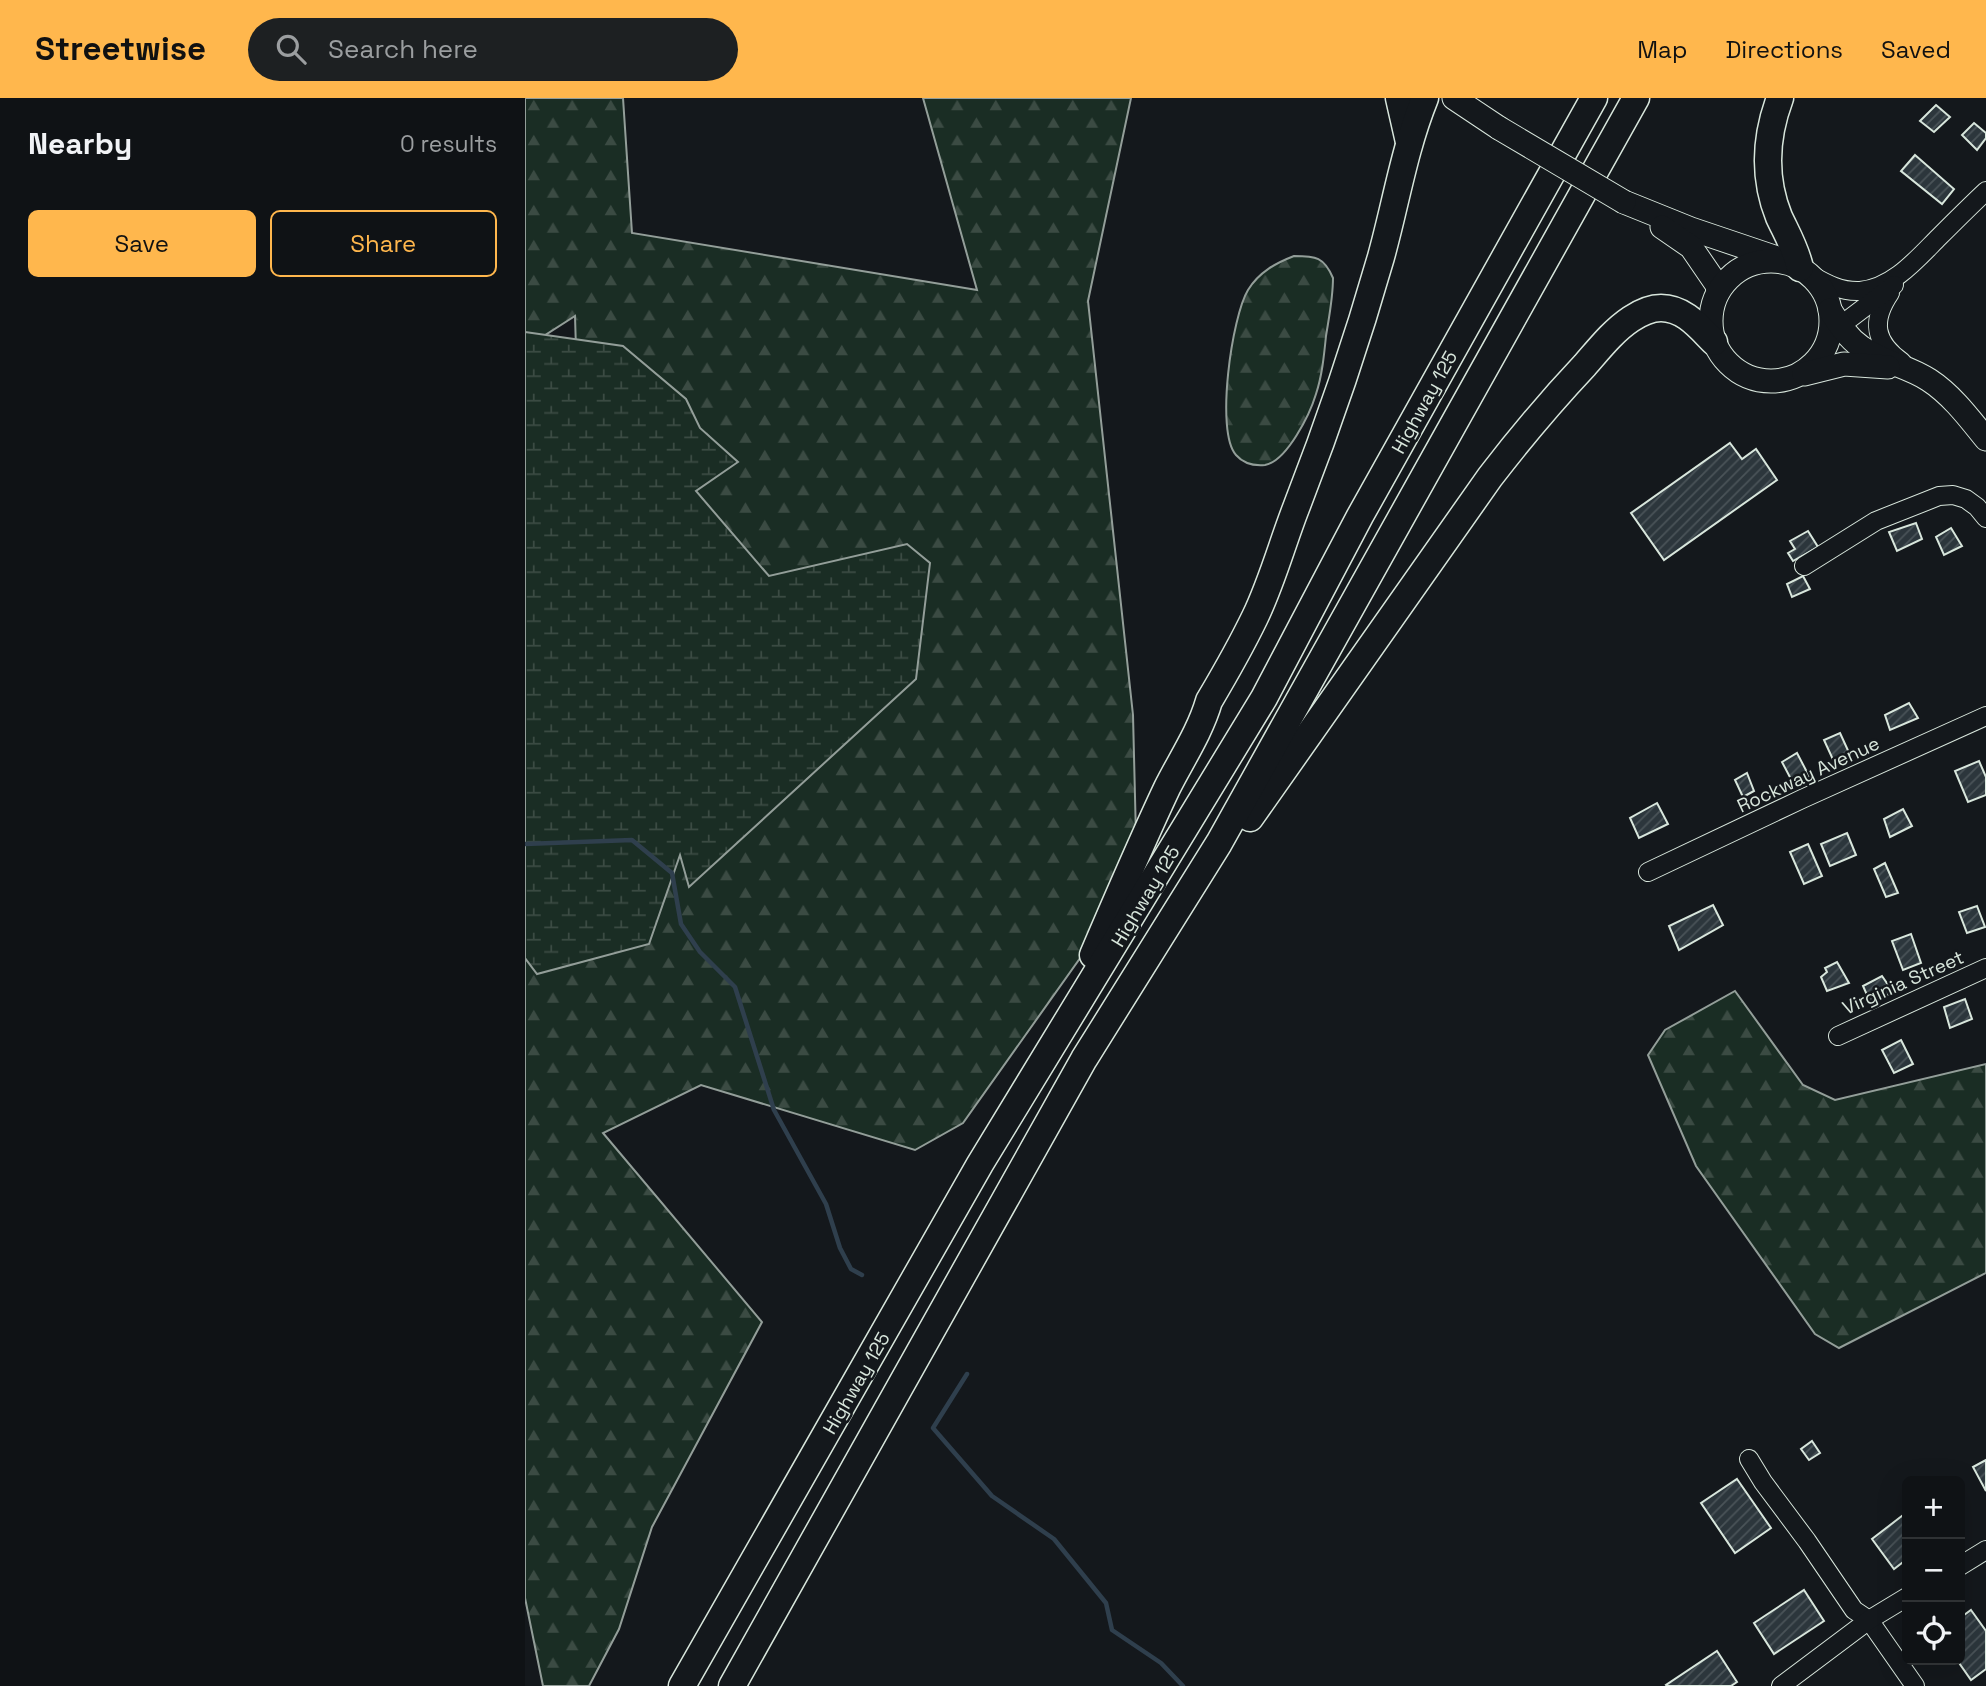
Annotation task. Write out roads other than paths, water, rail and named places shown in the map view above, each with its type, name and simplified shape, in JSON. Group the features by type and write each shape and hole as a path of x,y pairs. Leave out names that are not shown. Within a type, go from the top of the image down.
{"highway":[{"path":"1399,98 1409,142"},
{"path":"1056,1040 1136,853 1205,716 1209,701 1255,617 1273,574 1311,472 1360,324 1382,255 1409,142 1425,98"},
{"name":"Highway 125","path":"685,1680 980,1164 1264,698 1360,516 1594,98"},
{"name":"Highway 125","path":"732,1686 1084,1059 1219,842 1636,98"},
{"path":"1780,98 1767,150 1769,183 1772,199 1796,250 1800,268"},
{"path":"1084,1059 1482,488 1564,388 1619,328 1649,309 1678,311 1714,342"}],"main road":[{"path":"1454,98 1499,128 1625,202 1692,247 1717,285 1718,292"},
{"path":"1625,202 1800,268 1823,290 1833,325 1863,348 1918,373 1946,394 1986,439"},
{"path":"1800,268 1769,260 1749,264 1731,275 1713,301 1710,322 1714,342 1725,360 1750,378 1771,382 1844,364 1878,365 1918,373"},
{"path":"1791,378 1817,359 1833,325"}],"street":[{"path":"1800,268 1833,288 1859,291 1885,283 1909,266 1986,191"},
{"path":"1909,266 1881,310 1878,329 1880,339 1891,354 1918,373"},
{"path":"1833,325 1896,284"},
{"path":"1804,566 1876,521 1939,496 1953,495 1966,499 1986,518"},
{"name":"Rockway Avenue","path":"1648,872 1986,716"},
{"name":"Virginia Street","path":"1837,1036 1986,968"},
{"path":"1749,1459 1854,1610 1869,1620 1915,1686"},
{"path":"1965,1563 1986,1550"},
{"path":"1781,1686 1869,1620 1902,1600"}],"waterway":[{"path":"525,844 632,840 672,873 681,924 700,952 735,987 774,1110 826,1204 840,1248 851,1269 862,1275"},
{"path":"967,1374 933,1428 992,1496 1054,1539 1106,1603 1112,1630 1161,1663 1183,1686"}]}
